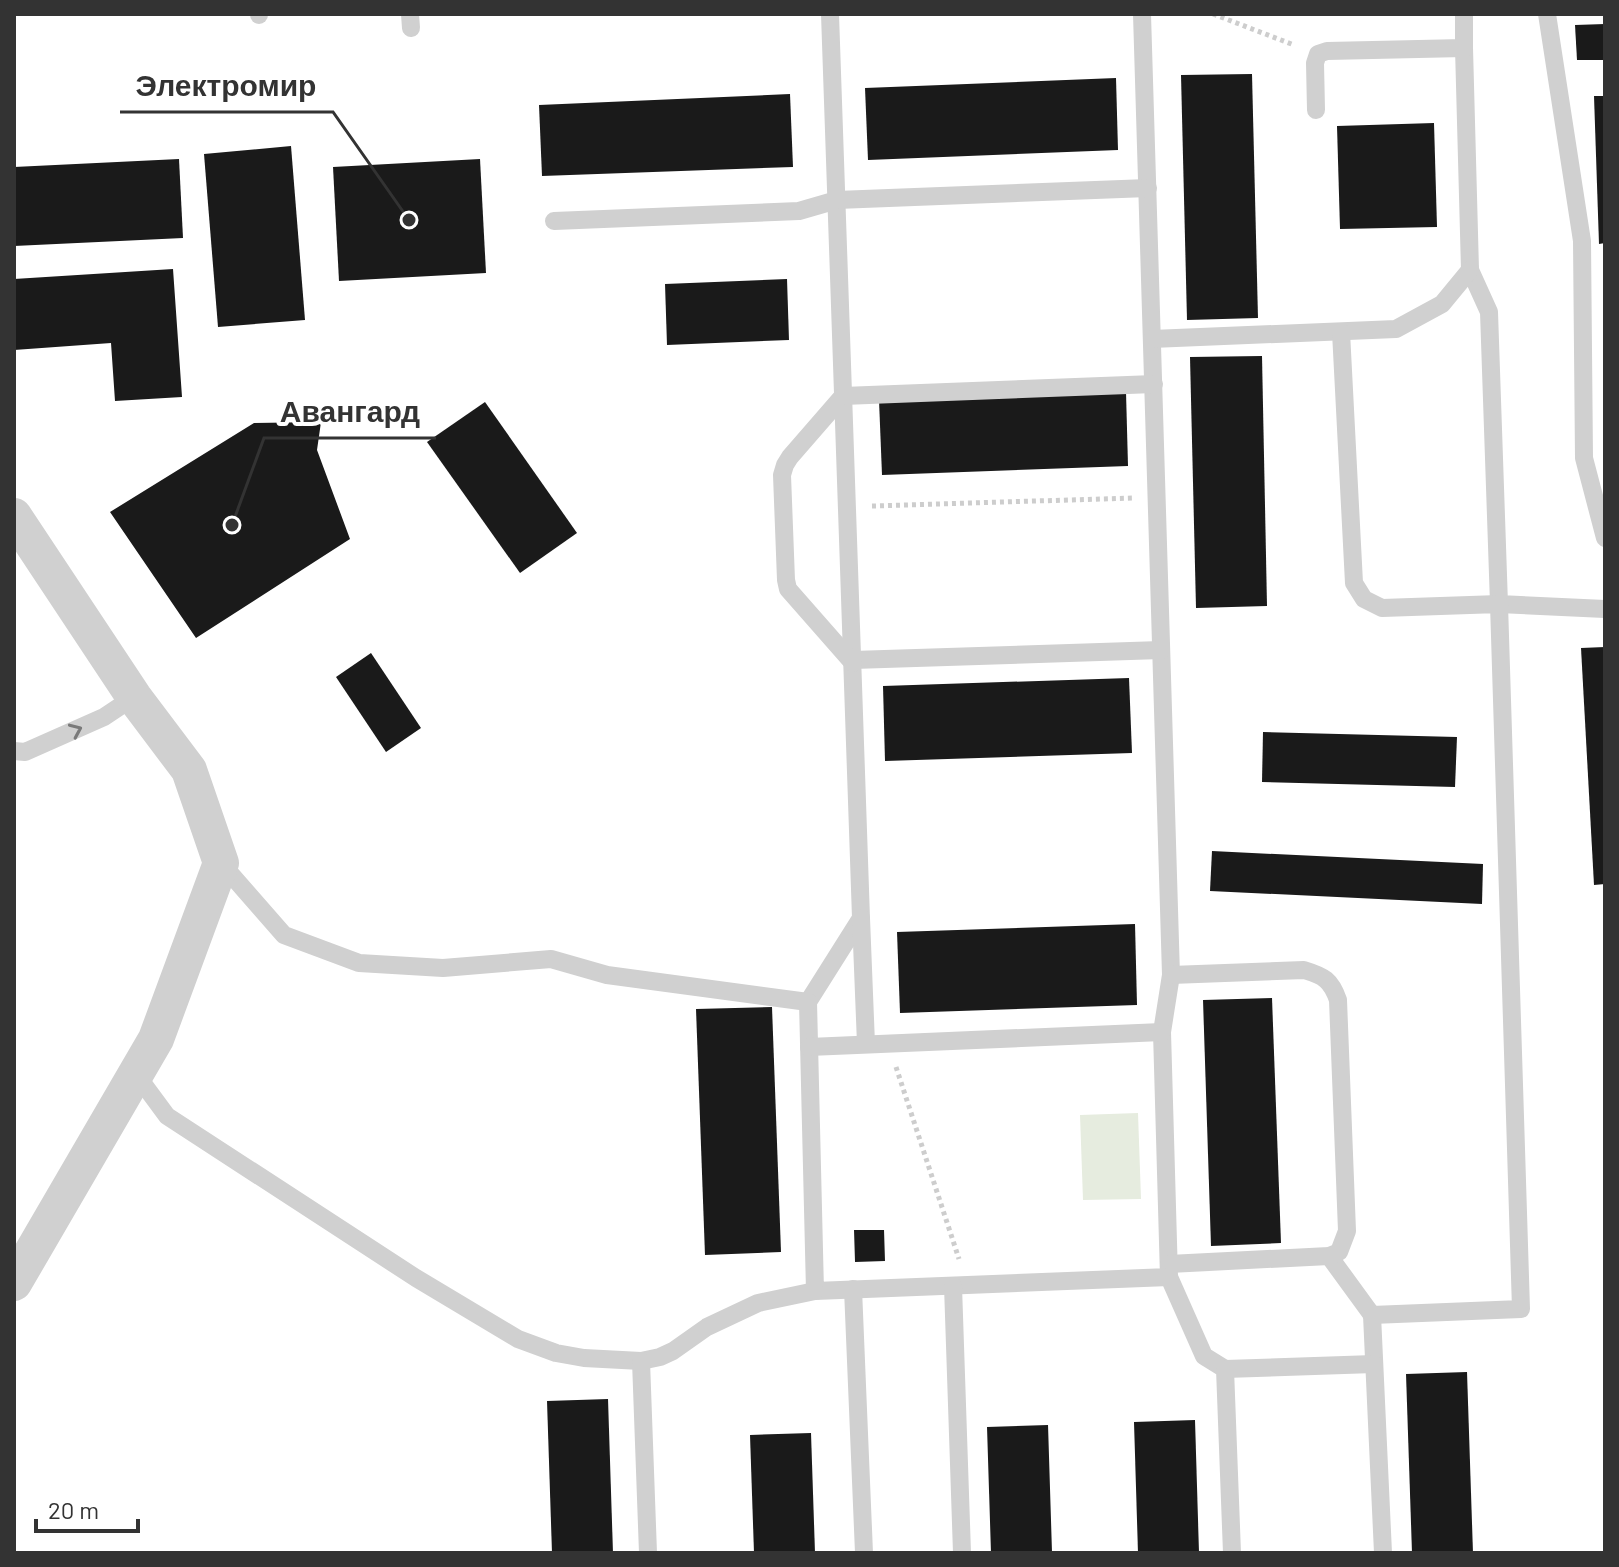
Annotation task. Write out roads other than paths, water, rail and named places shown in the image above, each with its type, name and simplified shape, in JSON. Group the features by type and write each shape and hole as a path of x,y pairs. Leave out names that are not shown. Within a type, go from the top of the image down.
{"street":[{"path":"14,516 134,697 189,770 221,863 156,1039 14,1283"}],"lane":[{"path":"830,14 866,1044"},
{"path":"1142,14 1171,975 1162,1032 1169,1271 1204,1356 1225,1369 1374,1364"},
{"path":"1372,1315 1521,1309 1489,312 1470,270 1464,14"},
{"path":"1547,14 1582,241 1584,458 1605,538"},
{"path":"1316,110 1315,63 1318,54 1327,51 1464,48"},
{"path":"554,221 799,211 837,200 1148,188"},
{"path":"1152,339 1396,329 1442,304 1470,270"},
{"path":"1341,332 1354,583 1364,599 1382,608 1499,604 1605,609"},
{"path":"853,662 788,589 782,475 790,457 843,396 1154,384"},
{"path":"853,662 1161,650"},
{"path":"14,751 25,752 104,717 134,697"},
{"path":"221,863 284,935 359,963 443,968 551,959 607,975 808,1002"},
{"path":"815,1291 808,1002 861,918"},
{"path":"136,1074 167,1116 403,1269 518,1339 556,1353 641,1361 673,1351 707,1327 758,1303 815,1291 1169,1271 1329,1256 1339,1252 1347,1231 1338,1000 1332,985 1320,974 1304,970 1171,975"},
{"path":"809,1047 1162,1032"},
{"path":"1329,1256 1372,1315 1383,1553"},
{"path":"960,1285 962,1553"},
{"path":"853,1289 864,1553"},
{"path":"641,1361 648,1553"},
{"path":"1225,1369 1232,1553"}],"place":[{"name":"Электромир","path":"409,220"},
{"name":"Авангард","path":"232,525"}]}
